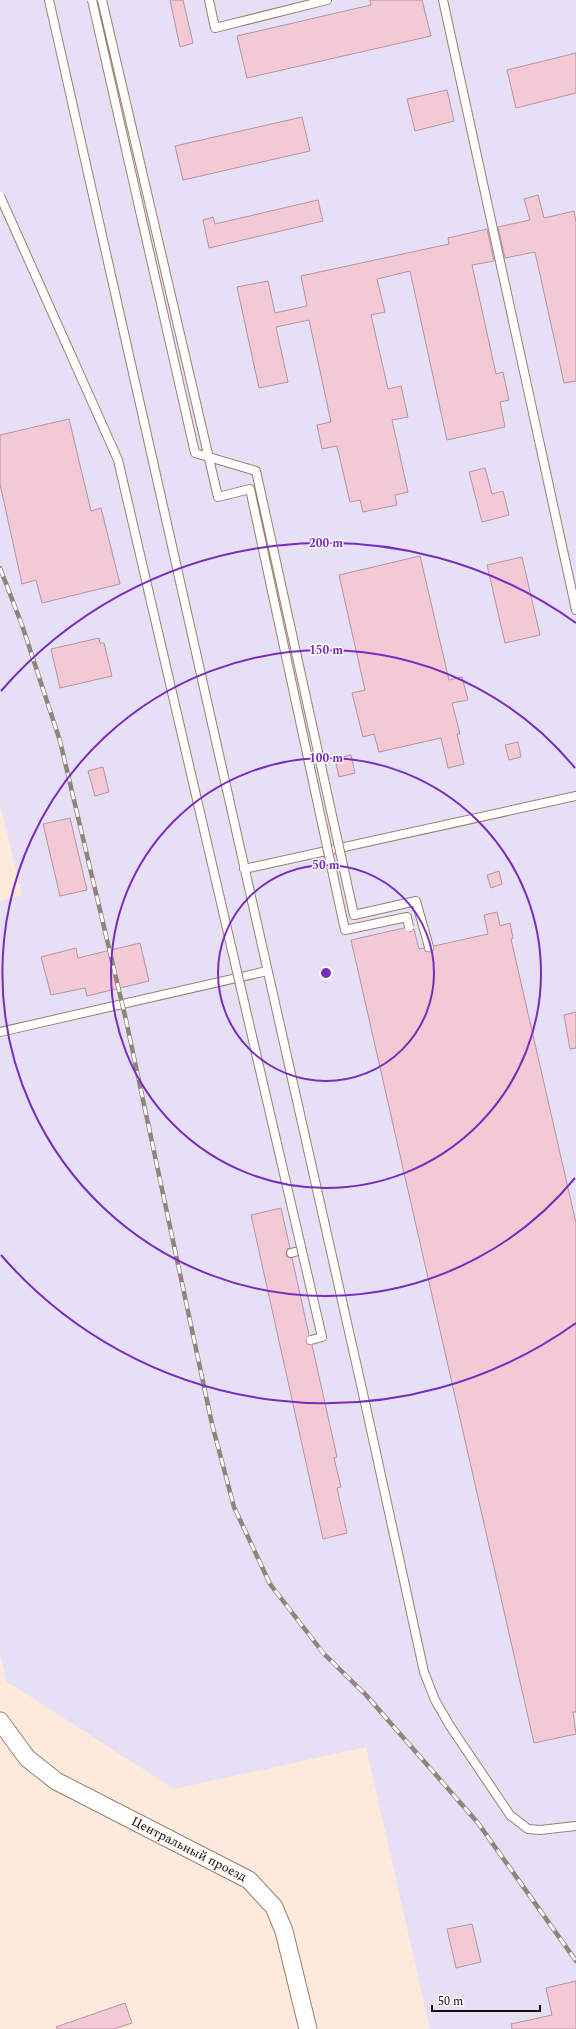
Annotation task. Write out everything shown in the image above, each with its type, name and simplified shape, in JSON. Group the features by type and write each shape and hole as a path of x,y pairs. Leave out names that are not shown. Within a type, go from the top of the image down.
{"street":[{"name":"Центральный проезд","path":"0,1721 27,1758 56,1781 248,1880 263,1893 274,1907 284,1931 308,2029"}],"lane":[{"path":"49,0 366,1407 424,1672 435,1700 450,1726 510,1815 528,1828 540,1830 576,1826"},
{"path":"92,0 195,453 256,471 354,915 416,901 429,947"},
{"path":"102,0 218,497 250,489 345,930 407,917 409,927"},
{"path":"209,0 215,28 327,0"},
{"path":"443,0 576,610"},
{"path":"0,196 118,460 322,1337 310,1340"},
{"path":"244,869 576,796"},
{"path":"0,1032 267,971"},
{"path":"291,1253 302,1250"}],"shaded area":[{"path":"0,0 576,0 576,2029 430,2029 366,1747 174,1789 6,1681 0,1653 0,901 22,895 0,804"}],"building":[{"path":"170,0 183,0 193,43 180,47"},
{"path":"370,0 422,0 431,36 247,78 237,36 371,5"},
{"path":"576,53 576,93 516,108 507,70"},
{"path":"447,90 454,121 415,131 407,99"},
{"path":"302,117 310,151 183,180 175,146"},
{"path":"538,195 544,218 574,211 576,222 576,381 564,383 535,252 505,258 498,227 530,220 524,199"},
{"path":"318,200 323,221 209,248 203,220 213,217 215,224"},
{"path":"487,229 494,261 472,265 496,374 503,372 509,400 500,402 505,427 447,440 410,271 377,279 385,312 371,315 388,389 401,386 408,417 392,420 408,492 395,495 397,505 363,512 360,500 350,502 337,446 322,449 317,425 331,422 309,320 276,327 288,382 259,388 237,287 268,281 275,313 307,306 301,276 449,244 448,238"},
{"path":"69,419 91,511 101,508 120,584 42,603 36,580 22,584 0,484 0,435"},
{"path":"485,468 492,494 503,491 509,515 482,522 469,472"},
{"path":"420,556 449,680 462,677 468,700 452,703 460,734 457,734 464,764 448,768 441,738 379,752 374,734 363,737 352,693 365,690 339,575"},
{"path":"522,557 540,635 505,643 487,565"},
{"path":"99,638 100,643 104,643 112,676 60,688 51,649"},
{"path":"518,742 521,757 509,760 505,745"},
{"path":"351,755 355,773 339,777 335,759"},
{"path":"103,767 109,792 95,796 88,771"},
{"path":"70,818 87,890 60,896 43,824"},
{"path":"499,871 502,884 491,888 487,875"},
{"path":"497,912 500,926 510,923 513,938 511,939 576,1223 576,1712 573,1712 576,1734 534,1743 351,940 404,928 410,932 414,929 419,949 424,948 425,951 430,952 433,951 434,946 488,934 484,915"},
{"path":"140,943 149,981 87,996 85,988 51,995 41,957 76,948 78,958"},
{"path":"576,1012 576,1048 570,1049 564,1015"},
{"path":"281,1208 290,1248 287,1249 286,1254 287,1257 292,1258 309,1335 306,1341 307,1344 312,1345 337,1457 334,1458 341,1487 337,1488 347,1533 323,1539 251,1215"},
{"path":"472,1924 481,1962 456,1968 447,1929"},
{"path":"576,1981 576,2029 512,2029 511,2024 552,2015 546,1988"},
{"path":"125,2003 132,2023 114,2029 57,2029 56,2027"}],"railway":[{"path":"0,568 22,625 60,741 126,1020 212,1424 234,1507 270,1584 324,1654 366,1695 478,1823 576,1961"}]}
